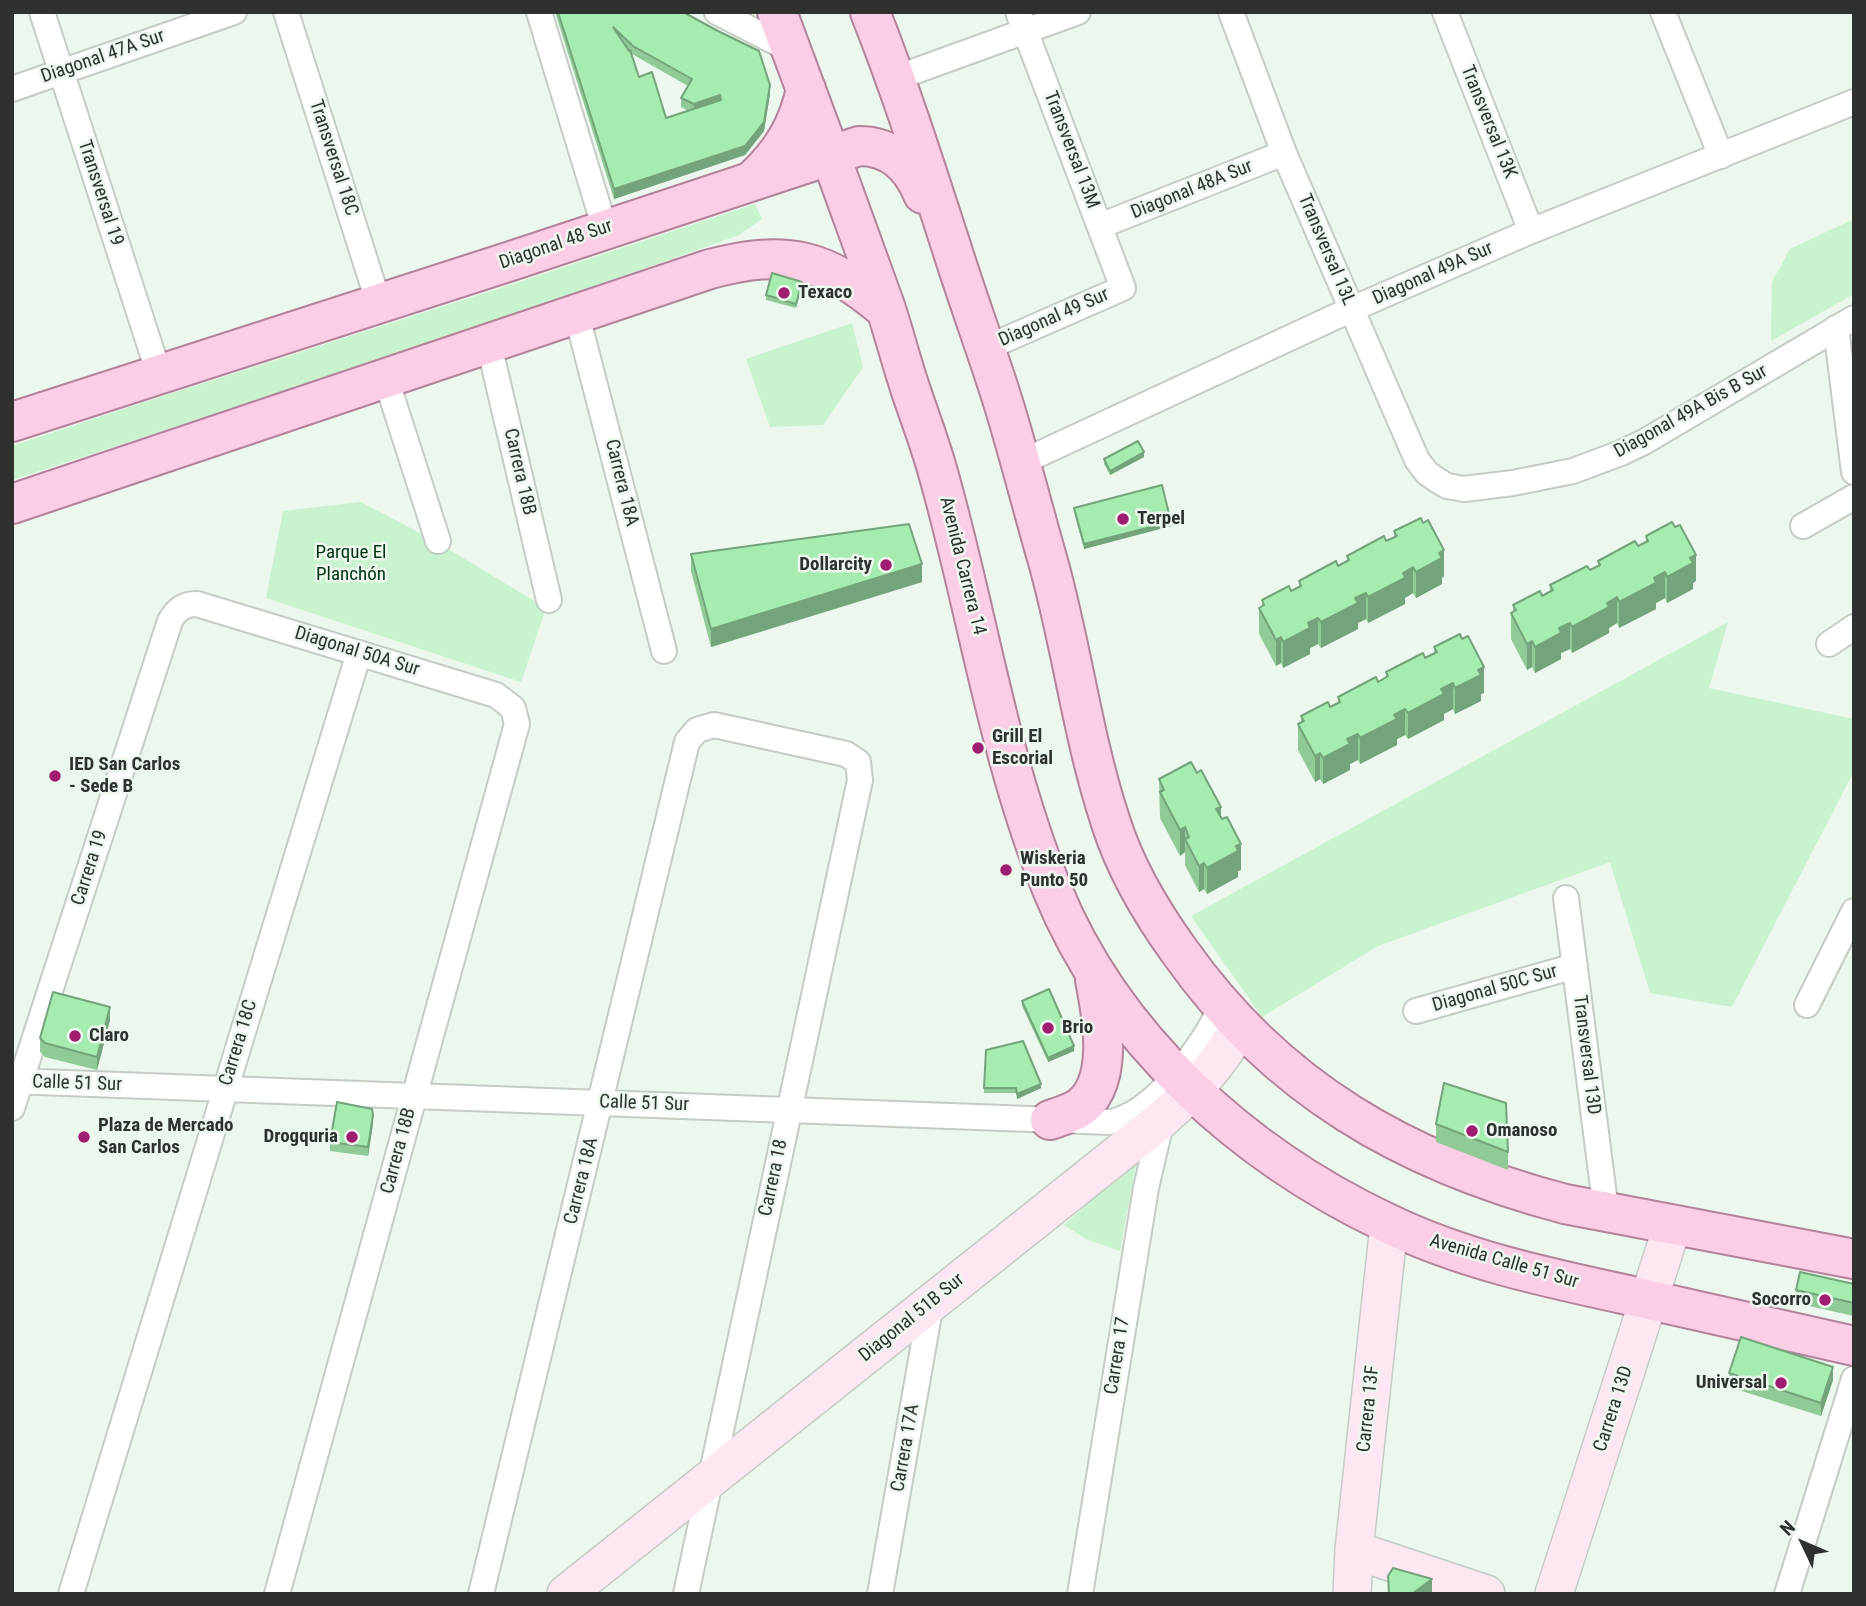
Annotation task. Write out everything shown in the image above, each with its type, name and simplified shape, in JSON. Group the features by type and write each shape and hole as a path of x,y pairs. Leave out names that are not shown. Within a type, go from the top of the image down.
{"main road":[{"name":"Avenida Carrera 14","path":"778,12 886,309 948,509 1017,789 1053,893 1093,971 1135,1029 1185,1082"},
{"path":"870,12 897,78 1003,401 1050,570 1072,658 1090,749 1112,826 1135,881 1150,908 1197,977 1230,1016 1315,1091 1353,1117 1440,1164 1525,1194 1854,1259"},
{"path":"753,180 784,146 795,126 806,89"},
{"name":"Diagonal 48 Sur","path":"12,422 859,146 871,146 893,154 913,174 931,216 945,261 984,349"},
{"path":"12,504 578,316 710,269 745,260 798,260 820,267 845,278 886,309"},
{"path":"1050,1120 1076,1110 1083,1104 1094,1089 1102,1067 1104,1041 1093,971"},
{"name":"Avenida Calle 51 Sur","path":"1185,1082 1240,1133 1287,1167 1389,1225 1484,1260 1854,1346"}],"street":[{"name":"Transversal 19","path":"42,12 159,374"},
{"name":"Diagonal 47A Sur","path":"12,89 234,12"},
{"name":"Transversal 18C","path":"286,12 379,304"},
{"path":"539,12 605,229"},
{"path":"717,12 791,50"},
{"path":"897,78 1022,22 1078,12"},
{"name":"Transversal 13L","path":"1231,12 1284,153 1418,460 1427,473 1437,480"},
{"name":"Transversal 13K","path":"1445,12 1531,231"},
{"path":"1662,12 1720,156"},
{"name":"Transversal 13M","path":"1022,22 1124,288"},
{"name":"Diagonal 49A Sur","path":"1020,463 1352,309 1531,231 1854,102"},
{"name":"Diagonal 48A Sur","path":"1100,226 1284,153"},
{"name":"Diagonal 49 Sur","path":"984,349 1124,288"},
{"name":"Carrera 18A","path":"578,316 664,651"},
{"path":"1845,323 1854,472"},
{"name":"Diagonal 49A Bis B Sur","path":"1437,480 1447,486 1464,489 1513,484 1573,471 1621,453 1845,323"},
{"name":"Carrera 18B","path":"489,345 549,600"},
{"path":"386,379 438,541"},
{"path":"1803,526 1854,497"},
{"name":"Carrera 19","path":"12,1108 17,1082 170,621 176,611 187,604 197,604"},
{"name":"Diagonal 50A Sur","path":"197,604 496,695 513,708"},
{"path":"1829,644 1854,627"},
{"name":"Carrera 18C","path":"71,1594 359,653"},
{"name":"Carrera 18B","path":"277,1594 517,724 513,708"},
{"name":"Carrera 18A","path":"481,1594 687,743 697,730 714,725 846,754 858,762"},
{"name":"Carrera 18","path":"686,1594 860,780 858,762"},
{"name":"Transversal 13D","path":"1566,898 1606,1211"},
{"path":"1807,1005 1852,921"},
{"name":"Diagonal 50C Sur","path":"1416,1011 1575,966"},
{"name":"Diagonal 51B Sur","path":"566,1594 1162,1119 1185,1082 1228,1048 1230,1016"},
{"name":"Calle 51 Sur","path":"17,1082 1110,1122 1123,1119 1156,1094 1185,1082"},
{"name":"Carrera 17","path":"1080,1594 1146,1188 1162,1119"},
{"name":"Carrera 13D","path":"1554,1594 1673,1224"},
{"name":"Carrera 13F","path":"1352,1594 1354,1550 1389,1225"},
{"name":"Carrera 17A","path":"880,1594 931,1303"},
{"path":"1787,1594 1854,1379"},
{"path":"1354,1550 1486,1594"}],"green space":[{"path":"755,204 762,219 739,235 444,339 12,480 12,446"},
{"path":"1854,219 1854,294 1771,341 1772,282 1790,249"},
{"path":"852,323 863,367 823,425 770,427 746,359"},
{"name":"Parque El Planchón","path":"361,502 435,541 546,608 521,682 266,598 283,511"},
{"path":"1728,622 1709,688 1854,719 1854,771 1732,1007 1650,993 1610,862 1378,946 1262,1017 1191,916"},
{"path":"1137,1159 1120,1251 1086,1239 1064,1225"}],"building":[{"path":"558,12 683,12 759,51 770,85 764,122 745,146 614,189","holes":["613,27 633,46 692,79 681,98 694,104 720,95 721,100 666,118 652,72 639,77 630,50"]},
{"name":"Texaco","path":"772,273 802,282 796,304 766,295"},
{"path":"1138,441 1144,452 1110,471 1104,459"},
{"name":"Terpel","path":"1162,485 1171,522 1084,544 1074,508"},
{"path":"1421,518 1423,523 1428,520 1444,550 1439,553 1442,558 1416,572 1413,567 1403,573 1405,578 1368,597 1366,593 1355,598 1358,603 1321,622 1318,618 1308,623 1310,628 1283,642 1281,637 1276,640 1259,608 1264,605 1262,600 1289,586 1291,591 1301,586 1299,581 1336,561 1338,566 1349,560 1347,556 1384,536 1386,541 1397,536 1394,531"},
{"path":"1672,522 1675,527 1680,525 1696,555 1690,558 1693,563 1667,577 1665,572 1654,578 1656,583 1619,602 1617,597 1607,603 1609,607 1572,627 1570,623 1559,628 1561,633 1535,647 1532,641 1527,644 1511,613 1516,610 1513,605 1540,591 1542,596 1553,590 1550,585 1587,566 1590,570 1600,565 1598,561 1635,541 1638,546 1648,541 1646,536"},
{"path":"909,524 922,564 711,629 691,554"},
{"path":"1460,634 1462,639 1468,636 1484,667 1478,670 1481,675 1455,688 1453,683 1441,689 1444,694 1408,713 1405,709 1394,715 1397,719 1360,738 1358,734 1347,739 1350,744 1323,758 1320,753 1315,756 1298,724 1304,721 1301,716 1328,702 1330,707 1340,702 1338,697 1376,677 1378,682 1388,676 1386,672 1423,653 1425,658 1437,652 1434,647"},
{"path":"1191,762 1197,773 1201,770 1221,807 1216,809 1222,819 1227,817 1241,844 1236,846 1238,851 1207,868 1204,863 1199,866 1185,839 1189,837 1185,827 1180,830 1160,792 1164,790 1159,779"},
{"name":"Brio","path":"1049,989 1074,1046 1048,1058 1022,1001"},
{"name":"Claro","path":"53,992 110,1007 97,1057 45,1043 40,1038"},
{"path":"1023,1041 1041,1084 1017,1094 1016,1088 984,1088 986,1050"},
{"path":"1444,1083 1506,1103 1508,1152 1436,1124"},
{"name":"Drogquria","path":"337,1102 372,1109 368,1147 330,1142"},
{"path":"1800,1272 1854,1284 1854,1303 1796,1290"},
{"name":"Universal","path":"1741,1337 1833,1367 1821,1403 1729,1373"},
{"path":"1393,1568 1432,1579 1412,1594 1389,1594 1388,1576"}],"place":[{"name":"Texaco","path":"784,293"},
{"name":"Terpel","path":"1123,519"},
{"name":"Dollarcity","path":"886,565"},
{"name":"Grill El Escorial","path":"978,748"},
{"name":"IED San Carlos - Sede B","path":"55,776"},
{"name":"Wiskeria Punto 50","path":"1006,870"},
{"name":"Brio","path":"1048,1028"},
{"name":"Claro","path":"75,1036"},
{"name":"Omanoso","path":"1472,1131"},
{"name":"Plaza de Mercado San Carlos","path":"84,1137"},
{"name":"Drogquria","path":"352,1137"},
{"name":"Socorro","path":"1825,1300"},
{"name":"Universal","path":"1781,1383"}]}
